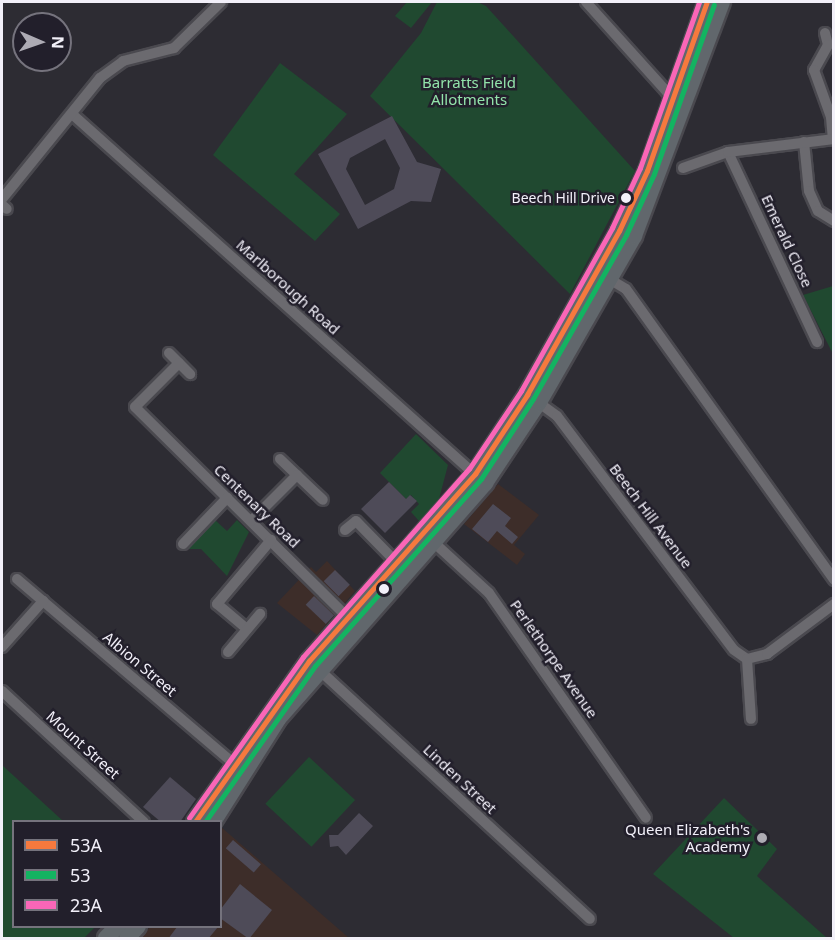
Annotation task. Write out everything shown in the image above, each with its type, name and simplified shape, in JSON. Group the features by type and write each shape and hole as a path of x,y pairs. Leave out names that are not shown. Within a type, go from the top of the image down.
{"main road":[{"path":"197,820 314,665 426,536 480,478 533,399 604,276 634,236 681,97 707,2"},
{"path":"681,97 722,2"},
{"path":"352,621 394,561 426,536"},
{"path":"214,820 238,767"}],"street":[{"path":"3,204 100,78 123,61 174,48 221,2"},
{"path":"586,2 681,97"},
{"path":"683,168 728,152 833,139 814,70 828,45 825,33"},
{"name":"Marlborough Road","path":"72,114 480,478"},
{"path":"804,142 809,191 818,211 834,221"},
{"name":"Emerald Close","path":"728,152 818,342"},
{"path":"604,276 626,289 834,580"},
{"path":"169,353 190,374"},
{"name":"Centenary Road","path":"179,363 135,407 352,621"},
{"name":"Beech Hill Avenue","path":"533,399 557,416 734,650 747,659"},
{"path":"280,459 323,500"},
{"path":"251,521 297,475"},
{"path":"183,544 227,498"},
{"path":"345,530 356,521 394,561"},
{"name":"Perlethorpe Avenue","path":"426,536 489,593 646,818"},
{"path":"247,630 217,604 271,540"},
{"name":"Albion Street","path":"17,579 238,767"},
{"path":"2,647 44,602"},
{"path":"751,719 747,659 767,654 834,604"},
{"path":"228,652 260,614"},
{"name":"Linden Street","path":"314,665 591,920"},
{"name":"Mount Street","path":"2,691 142,820"}],"shaded area":[{"path":"498,484 539,515 514,545 525,554 517,565 464,524"},
{"path":"327,561 355,591 317,635 277,603 311,567 316,572"},
{"path":"222,828 349,938 139,938 149,928 222,928"}],"green space":[{"path":"407,2 432,2 411,28 395,16"},
{"name":"Barratts Field Allotments","path":"437,2 477,2 486,6 635,171 570,294 370,96 421,33"},
{"path":"280,63 347,114 294,174 340,214 315,241 213,155"},
{"path":"834,286 833,354 803,295"},
{"path":"416,434 448,465 439,499 419,521 411,512 419,504 411,495 406,499 380,473"},
{"path":"215,520 227,531 237,520 249,532 227,576 201,549 187,549"},
{"path":"309,757 355,800 311,847 265,804"},
{"path":"2,765 62,820 12,820 12,928 94,928 84,938 2,938"},
{"path":"724,798 777,849 757,876 827,938 734,938 653,874"}],"building":[{"path":"392,116 417,162 441,169 431,202 411,201 358,229 318,154","holes":["385,139 400,168 394,189 365,205 346,169 350,158"]},
{"path":"389,482 406,499 410,495 417,501 385,533 361,509"},
{"path":"493,504 511,518 505,526 518,537 512,544 497,531 488,542 472,529"},
{"path":"335,570 350,585 339,596 324,581"},
{"path":"314,596 334,615 326,624 306,605"},
{"path":"170,777 196,799 181,820 159,820 143,807"},
{"path":"359,813 373,826 346,855 338,846 330,847 329,835 338,835"},
{"path":"233,840 261,864 254,873 226,848"},
{"path":"240,884 272,910 249,939 222,919 222,907"},
{"path":"176,928 217,928 208,939 168,939"}],"transit line":[{"name":"23A","path":"189,818 303,657 469,469 521,391 612,228 640,168 699,2"},
{"name":"53A","path":"196,820 309,661 475,474 527,395 619,231 647,171 707,2"},
{"name":"53","path":"206,820 315,666 481,479 533,399 626,235 654,174 714,5"}],"place":[{"name":"Beech Hill Drive","path":"626,198"},
{"name":"Queen Elizabeth's Academy","path":"762,838"}]}
